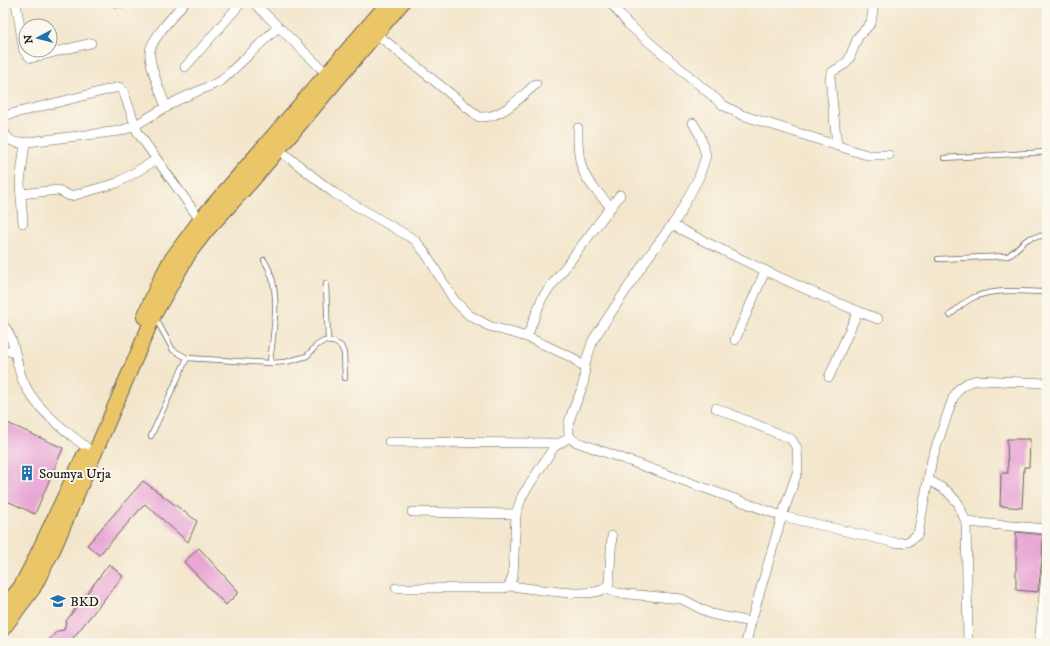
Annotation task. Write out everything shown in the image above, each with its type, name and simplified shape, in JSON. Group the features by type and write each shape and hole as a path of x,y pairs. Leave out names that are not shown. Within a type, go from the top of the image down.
{"main road":[{"path":"3,629 34,589 54,548 154,315 204,225 328,75 402,3"},
{"path":"3,609 21,586 33,563 87,448 158,284 170,261 278,149 372,31 387,4"}],"street":[{"path":"16,3 24,50 31,58 91,43"},
{"path":"116,4 132,3"},
{"path":"166,108 150,59 150,50 158,36 184,3"},
{"path":"185,68 241,3"},
{"path":"254,3 328,75"},
{"path":"611,3 628,24 723,105 742,115 837,146 867,155 889,155"},
{"path":"837,146 830,78 832,72 845,64 850,58 858,38 871,22 874,3"},
{"path":"3,130 8,143 25,143 104,134 134,126 166,108 221,81 278,27"},
{"path":"372,31 479,116 486,117 500,113 536,84"},
{"path":"3,116 119,86 124,93 134,126 156,160 204,225"},
{"path":"693,123 700,135 706,156 699,177 672,225 646,260 593,340 584,367 584,381 568,425 570,437 580,445 782,516 896,543 908,542 918,534 932,459 953,398 959,389 967,382 977,380 1047,383"},
{"path":"578,128 577,146 582,170 591,186 611,207"},
{"path":"23,223 20,176 25,143"},
{"path":"278,149 334,193 415,240 426,254 454,300 469,315 489,326 527,337 570,357 584,367"},
{"path":"21,194 58,190 70,196 75,195 117,183 156,160"},
{"path":"527,337 542,298 620,195"},
{"path":"672,225 765,271 878,319"},
{"path":"735,340 765,271"},
{"path":"829,377 858,311"},
{"path":"3,325 10,334 20,374 31,394 52,418 87,448"},
{"path":"3,350 14,352"},
{"path":"716,408 791,439 797,448 798,460 795,479 782,516 746,643"},
{"path":"509,586 513,575 516,514 522,496 548,455 559,443 570,437"},
{"path":"389,442 559,443"},
{"path":"929,480 947,491 958,503 966,522 968,643"},
{"path":"412,512 516,514"},
{"path":"966,522 1047,530"},
{"path":"606,588 609,579 612,536"},
{"path":"1039,643 1047,565"},
{"path":"396,588 505,588 509,586 577,592 601,590 606,588 617,593 682,599 711,614 751,622"}],"lane":[{"path":"944,158 1047,152"},
{"path":"938,259 1008,256 1026,239 1047,236"},
{"path":"264,260 270,270 273,285 274,317 270,363"},
{"path":"326,283 328,341"},
{"path":"950,315 970,299 986,294 1004,292 1047,292"},
{"path":"154,315 173,350 188,358 270,363 296,361 307,356 317,345 324,341 328,341 341,346 344,353 345,378"},
{"path":"151,436 188,358"}],"building":[{"name":"Soumya Urja","path":"3,421 63,448 35,514 3,499"},
{"path":"1007,439 1030,439 1029,467 1024,467 1022,508 1000,506 1001,473 1008,473"},
{"path":"143,481 197,521 188,542 145,504 99,555 87,545"},
{"path":"1016,532 1043,535 1042,561 1038,592 1016,590"},
{"path":"199,548 239,592 226,605 184,562"},
{"path":"109,564 123,576 69,643 46,643 57,631 64,630 66,621"}],"place":[{"name":"Soumya Urja","path":"27,473"},
{"name":"BKD","path":"58,601"}]}
